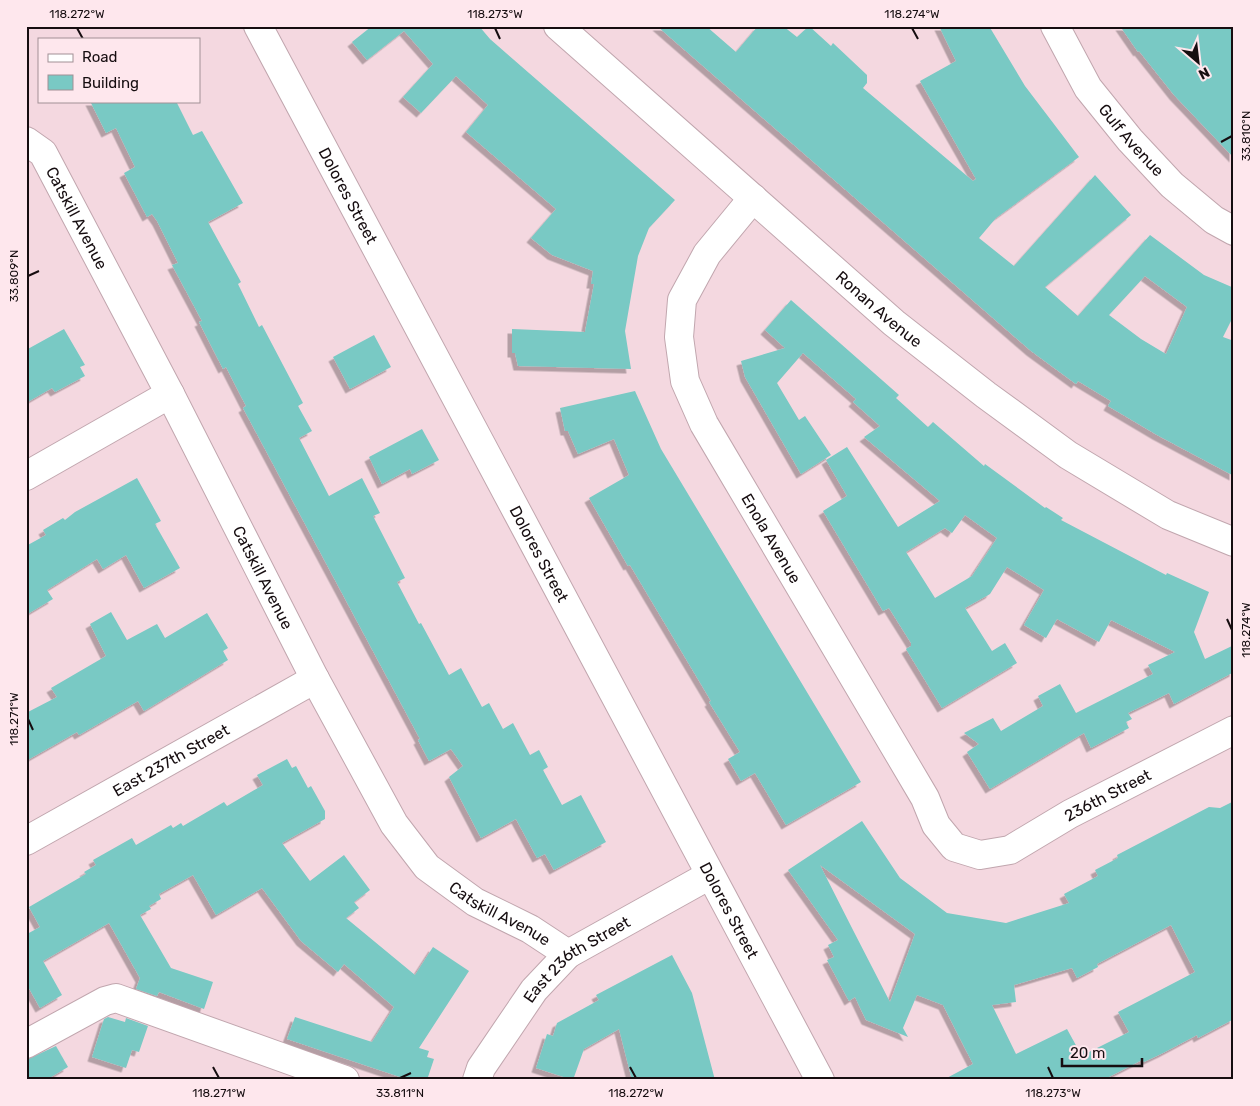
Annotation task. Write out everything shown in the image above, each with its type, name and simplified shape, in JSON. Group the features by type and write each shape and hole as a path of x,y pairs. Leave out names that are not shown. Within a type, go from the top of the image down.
{"street":[{"name":"Dolores Street","path":"258,26 820,1080"},
{"name":"Ronan Avenue","path":"558,26 894,323 1068,455 1168,515 1234,542"},
{"name":"Gulf Avenue","path":"1055,26 1088,88 1130,140 1172,185 1214,220 1234,230"},
{"name":"Catskill Avenue","path":"26,141 43,153 170,394 315,678 394,824 428,867 475,902 530,929 568,954"},
{"name":"Enola Avenue","path":"753,198 708,254 682,300 680,337 685,380 704,424 925,798 936,825 954,847 980,855"},
{"path":"26,476 170,394"},
{"name":"East 237th Street","path":"26,841 315,678"},
{"name":"236th Street","path":"980,855 1010,850 1070,814 1234,730"},
{"name":"East 236th Street","path":"477,1080 481,1068 534,990 568,954 710,874"},
{"path":"26,1044 104,1001 116,998 345,1080"}],"building":[{"path":"372,26 479,26 490,39 675,200 649,228 638,256 625,331 631,369 518,366 515,353 512,353 512,329 585,332 594,284 591,284 593,271 552,255 531,238 556,209 466,132 488,105 456,76 421,113 403,97 433,64 404,31 367,60 352,42"},
{"path":"657,26 706,26 736,52 758,26 783,26 797,37 809,26 831,46 833,43 867,75 867,83 863,88 973,181 976,179 920,81 956,61 939,26 989,26 1025,86 1079,157 996,218 979,238 1014,266 1095,175 1131,215 1045,287 1078,316 1150,235 1204,275 1234,288 1234,315 1223,337 1234,341 1234,476 1157,435 1108,406 1111,401 1078,381 1076,384 1031,351","holes":["1145,276 1187,307 1166,354 1141,339 1109,315"]},
{"path":"1120,26 1234,26 1234,158 1174,95 1138,52"},
{"path":"90,102 176,102 193,135 202,131 243,203 208,222 241,282 238,284 259,327 262,325 303,403 298,406 312,431 299,438 329,496 362,478 380,513 373,516 405,578 397,582 449,675 461,668 482,707 489,703 503,729 513,723 530,755 539,750 548,767 543,770 562,805 581,795 606,842 554,870 545,854 537,858 516,819 481,838 449,777 463,766 451,749 429,761 418,740 420,739 243,408 246,406 226,367 223,369 199,322 202,321 172,265 178,263 157,221 152,214 147,217 124,173 135,167 116,128 106,133"},
{"path":"791,300 899,395 896,398 928,427 933,422 984,466 985,464 1045,508 1063,518 1061,520 1166,575 1167,573 1209,592 1194,632 1205,659 1234,645 1234,672 1174,704 1169,693 1128,713 1132,719 1126,722 1129,728 1091,748 1084,733 990,789 967,752 979,744 964,733 993,718 1001,731 1043,706 1038,696 1060,684 1076,713 1153,674 1148,665 1175,652 1111,620 1099,642 1057,619 1046,638 1024,625 1044,590 1007,567 990,594 965,608 992,651 1005,643 1017,663 942,708 906,649 911,646 911,643 889,608 883,611 823,511 847,496 826,460 847,447 898,527 940,501 864,437 880,426 853,402 856,399 803,353 777,383 799,420 805,416 831,455 801,474 745,377 741,361 785,348 765,330","holes":["965,515 997,538 972,576 935,598 906,552 945,528 952,533"]},
{"path":"64,329 85,365 80,367 85,376 55,392 52,388 26,403 26,350"},
{"path":"374,335 391,367 350,389 333,357"},
{"path":"635,391 661,449 861,782 786,825 755,773 741,781 728,759 740,752 589,498 629,475 614,439 578,454 568,431 565,431 560,408"},
{"path":"422,429 439,460 412,474 410,469 382,484 369,457"},
{"path":"137,478 161,521 155,524 180,568 144,588 126,555 103,569 97,559 47,590 53,599 26,615 26,546 46,535 43,530 63,518 65,520 75,512"},
{"path":"111,612 127,640 157,624 165,638 207,613 228,648 223,651 228,660 144,711 138,701 79,735 77,732 26,761 26,713 57,697 51,688 106,656 90,624"},
{"path":"287,759 292,768 296,766 308,788 311,786 325,811 325,819 282,843 310,881 344,855 370,890 354,902 359,908 346,918 415,975 433,947 469,971 419,1048 429,1051 427,1057 434,1059 427,1080 409,1080 287,1039 295,1017 372,1042 394,1007 344,964 338,972 301,941 262,888 216,915 193,875 159,894 161,899 149,906 151,909 140,915 171,968 213,982 204,1009 159,992 157,996 136,989 140,978 109,923 43,961 62,995 40,1008 26,983 26,932 27,934 40,927 29,907 86,874 84,872 96,865 93,860 132,838 136,845 171,825 173,828 181,823 183,826 224,802 227,806 263,785 257,775"},
{"path":"1234,801 1234,1019 1198,1038 1197,1035 1163,1053 1144,1062 1142,1060 1103,1080 943,1080 973,1064 943,1005 917,995 903,1028 908,1037 866,1020 855,997 849,1001 827,960 834,957 828,945 838,940 788,870 862,821 900,878 947,913 1006,923 1069,903 1064,894 1098,876 1095,870 1118,858 1117,855 1209,807 1220,808","holes":["820,865 915,934 890,1002 854,932","1171,925 1195,972 1118,1012 1129,1032 1089,1052 1086,1046 1078,1049 1067,1029 1016,1054 992,1005 1016,1002 1014,985 1072,968 1077,978 1098,967 1097,964"]},
{"path":"672,955 692,993 715,1080 632,1080 619,1029 584,1049 573,1080 536,1068 547,1034 553,1036 557,1023 599,1000 596,995"},
{"path":"108,1017 125,1022 126,1018 148,1026 139,1052 132,1050 126,1068 92,1057 104,1019"},
{"path":"56,1046 68,1067 46,1080 26,1080 26,1060"}]}
